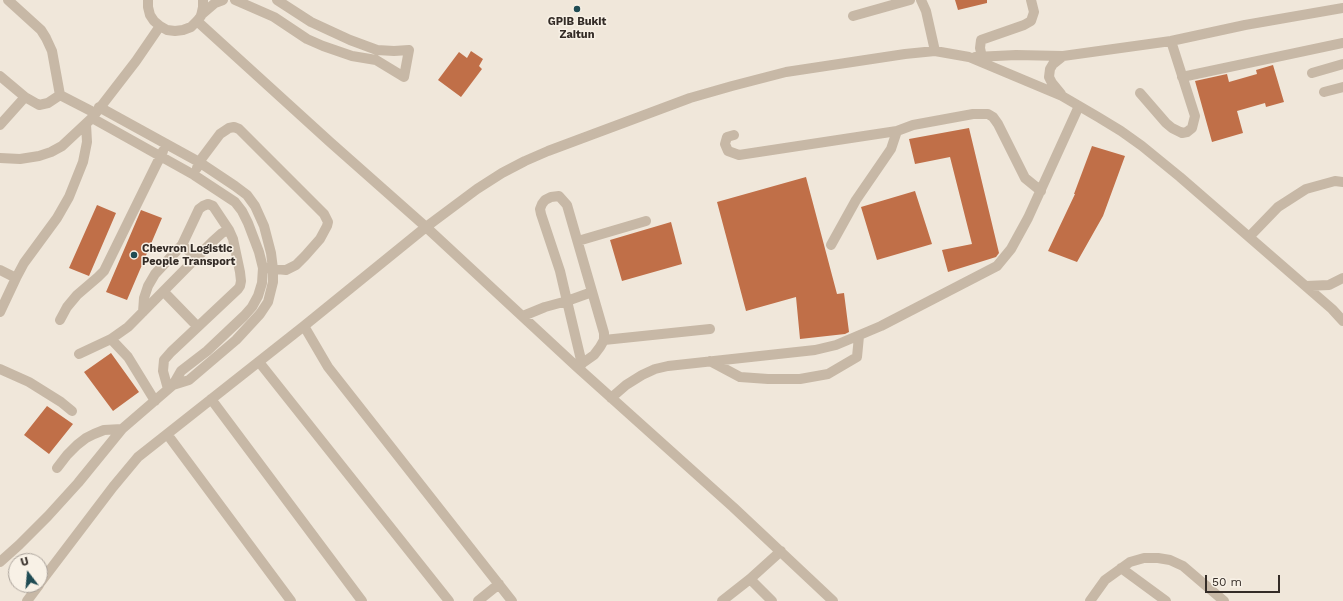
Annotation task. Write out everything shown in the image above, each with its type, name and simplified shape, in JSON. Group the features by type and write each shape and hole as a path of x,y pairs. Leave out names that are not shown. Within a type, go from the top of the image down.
{"street":[{"path":"8,0 41,30 46,38 52,50 60,95 194,175 235,202 242,211 268,269"},
{"path":"148,0 150,15 160,26 167,30 179,31 191,27 215,3 223,0"},
{"path":"199,19 203,7 203,0"},
{"path":"235,0 274,17 307,39 352,56 376,60 404,77 409,50 377,50 350,40 311,22 277,0"},
{"path":"853,16 910,0"},
{"path":"921,0 926,11 935,51"},
{"path":"982,57 980,48 981,40 1024,25 1031,21 1034,12 1031,0"},
{"path":"48,572 138,457 259,362 426,227 477,189 502,173 525,161 690,98 786,72 905,54 935,51 969,57 1016,55 1063,56 1170,41 1245,25 1343,8"},
{"path":"199,19 330,142 580,366 611,398 781,551 832,601"},
{"path":"0,158 20,159 39,156 62,146 93,116 136,61 160,26"},
{"path":"1140,93 1166,123 1182,133 1187,132 1192,128 1195,116 1170,41"},
{"path":"1182,77 1343,43"},
{"path":"376,60 377,50"},
{"path":"1062,96 1049,77 1050,69 1053,64 1063,56"},
{"path":"969,57 1062,96 1098,117 1142,146 1249,236 1332,309 1343,321"},
{"path":"1312,73 1343,64"},
{"path":"0,76 35,104 43,105 60,95"},
{"path":"1324,92 1343,87"},
{"path":"0,125 25,97"},
{"path":"611,398 626,385 655,369 710,361 815,350 836,345 859,336 997,266 1011,249 1028,218 1079,106"},
{"path":"734,135 727,137 725,144 728,151 739,154 897,132 913,125 972,114 988,114 993,117 998,124 1025,178 1041,191"},
{"path":"0,562 19,545 68,494 122,429 170,387 181,371 207,351 234,327 252,307 258,296 268,269 264,226 255,206 247,195 199,162 168,145 93,116"},
{"path":"0,312 24,263 57,218 69,197 83,162 93,116"},
{"path":"194,175 199,162 224,130 234,127 238,129 324,214 328,222 327,226 313,248 296,265 286,270 268,269"},
{"path":"831,245 856,200 891,149 897,132"},
{"path":"60,320 67,307 77,295 104,271 160,156 168,145"},
{"path":"1249,236 1278,207 1306,188 1335,181 1343,182"},
{"path":"559,196 567,205 604,333 604,340 600,347 594,355 580,366 560,271 540,209 545,200 551,197 559,196"},
{"path":"143,312 144,298 148,286 155,274 182,245 199,209 208,204 213,206 229,230 233,239 240,272 240,286 197,326 164,360 163,371 170,387"},
{"path":"578,241 646,221"},
{"path":"251,231 264,226"},
{"path":"79,354 111,339 128,328 222,233 229,230"},
{"path":"182,245 197,258"},
{"path":"0,270 16,278"},
{"path":"1306,286 1329,285 1343,278"},
{"path":"164,292 197,326"},
{"path":"523,316 544,307 592,292"},
{"path":"304,326 328,368 512,601"},
{"path":"604,340 710,329"},
{"path":"710,361 740,377 800,379 828,374 857,357 859,336"},
{"path":"111,339 128,357 155,401"},
{"path":"259,362 449,601"},
{"path":"0,369 29,382 61,402 72,411"},
{"path":"211,399 362,601"},
{"path":"57,468 77,445 90,436 104,430 122,429"},
{"path":"167,434 291,601"},
{"path":"722,601 750,579 781,551"},
{"path":"1090,601 1106,580 1121,568 1130,562 1144,558 1170,560 1183,566 1224,601"},
{"path":"1121,568 1166,601"},
{"path":"750,579 772,601"},
{"path":"478,601 499,584"}],"building":[{"path":"955,0 987,0 987,3 958,10"},
{"path":"471,51 483,59 479,66 482,69 461,97 438,80 459,52 467,58"},
{"path":"1273,65 1284,102 1266,107 1265,103 1237,111 1243,133 1212,142 1195,81 1227,74 1229,82 1257,74 1256,70"},
{"path":"969,128 999,253 996,257 948,272 942,250 972,244 950,157 915,164 909,139"},
{"path":"1092,146 1125,156 1103,216 1077,262 1048,251 1075,194"},
{"path":"806,177 837,294 844,293 849,332 845,334 800,339 796,297 746,311 717,202"},
{"path":"915,191 932,244 877,260 861,207"},
{"path":"97,205 116,213 89,276 69,268"},
{"name":"Chevron Logistic People Transport","path":"141,210 162,218 127,300 106,292"},
{"path":"671,222 682,264 622,281 610,240"},
{"path":"111,353 139,392 113,411 84,372"},
{"path":"47,406 73,424 49,454 24,435"}],"place":[{"name":"GPIB Bukit Zaitun","path":"577,9"},
{"name":"Chevron Logistic People Transport","path":"134,255"}]}
